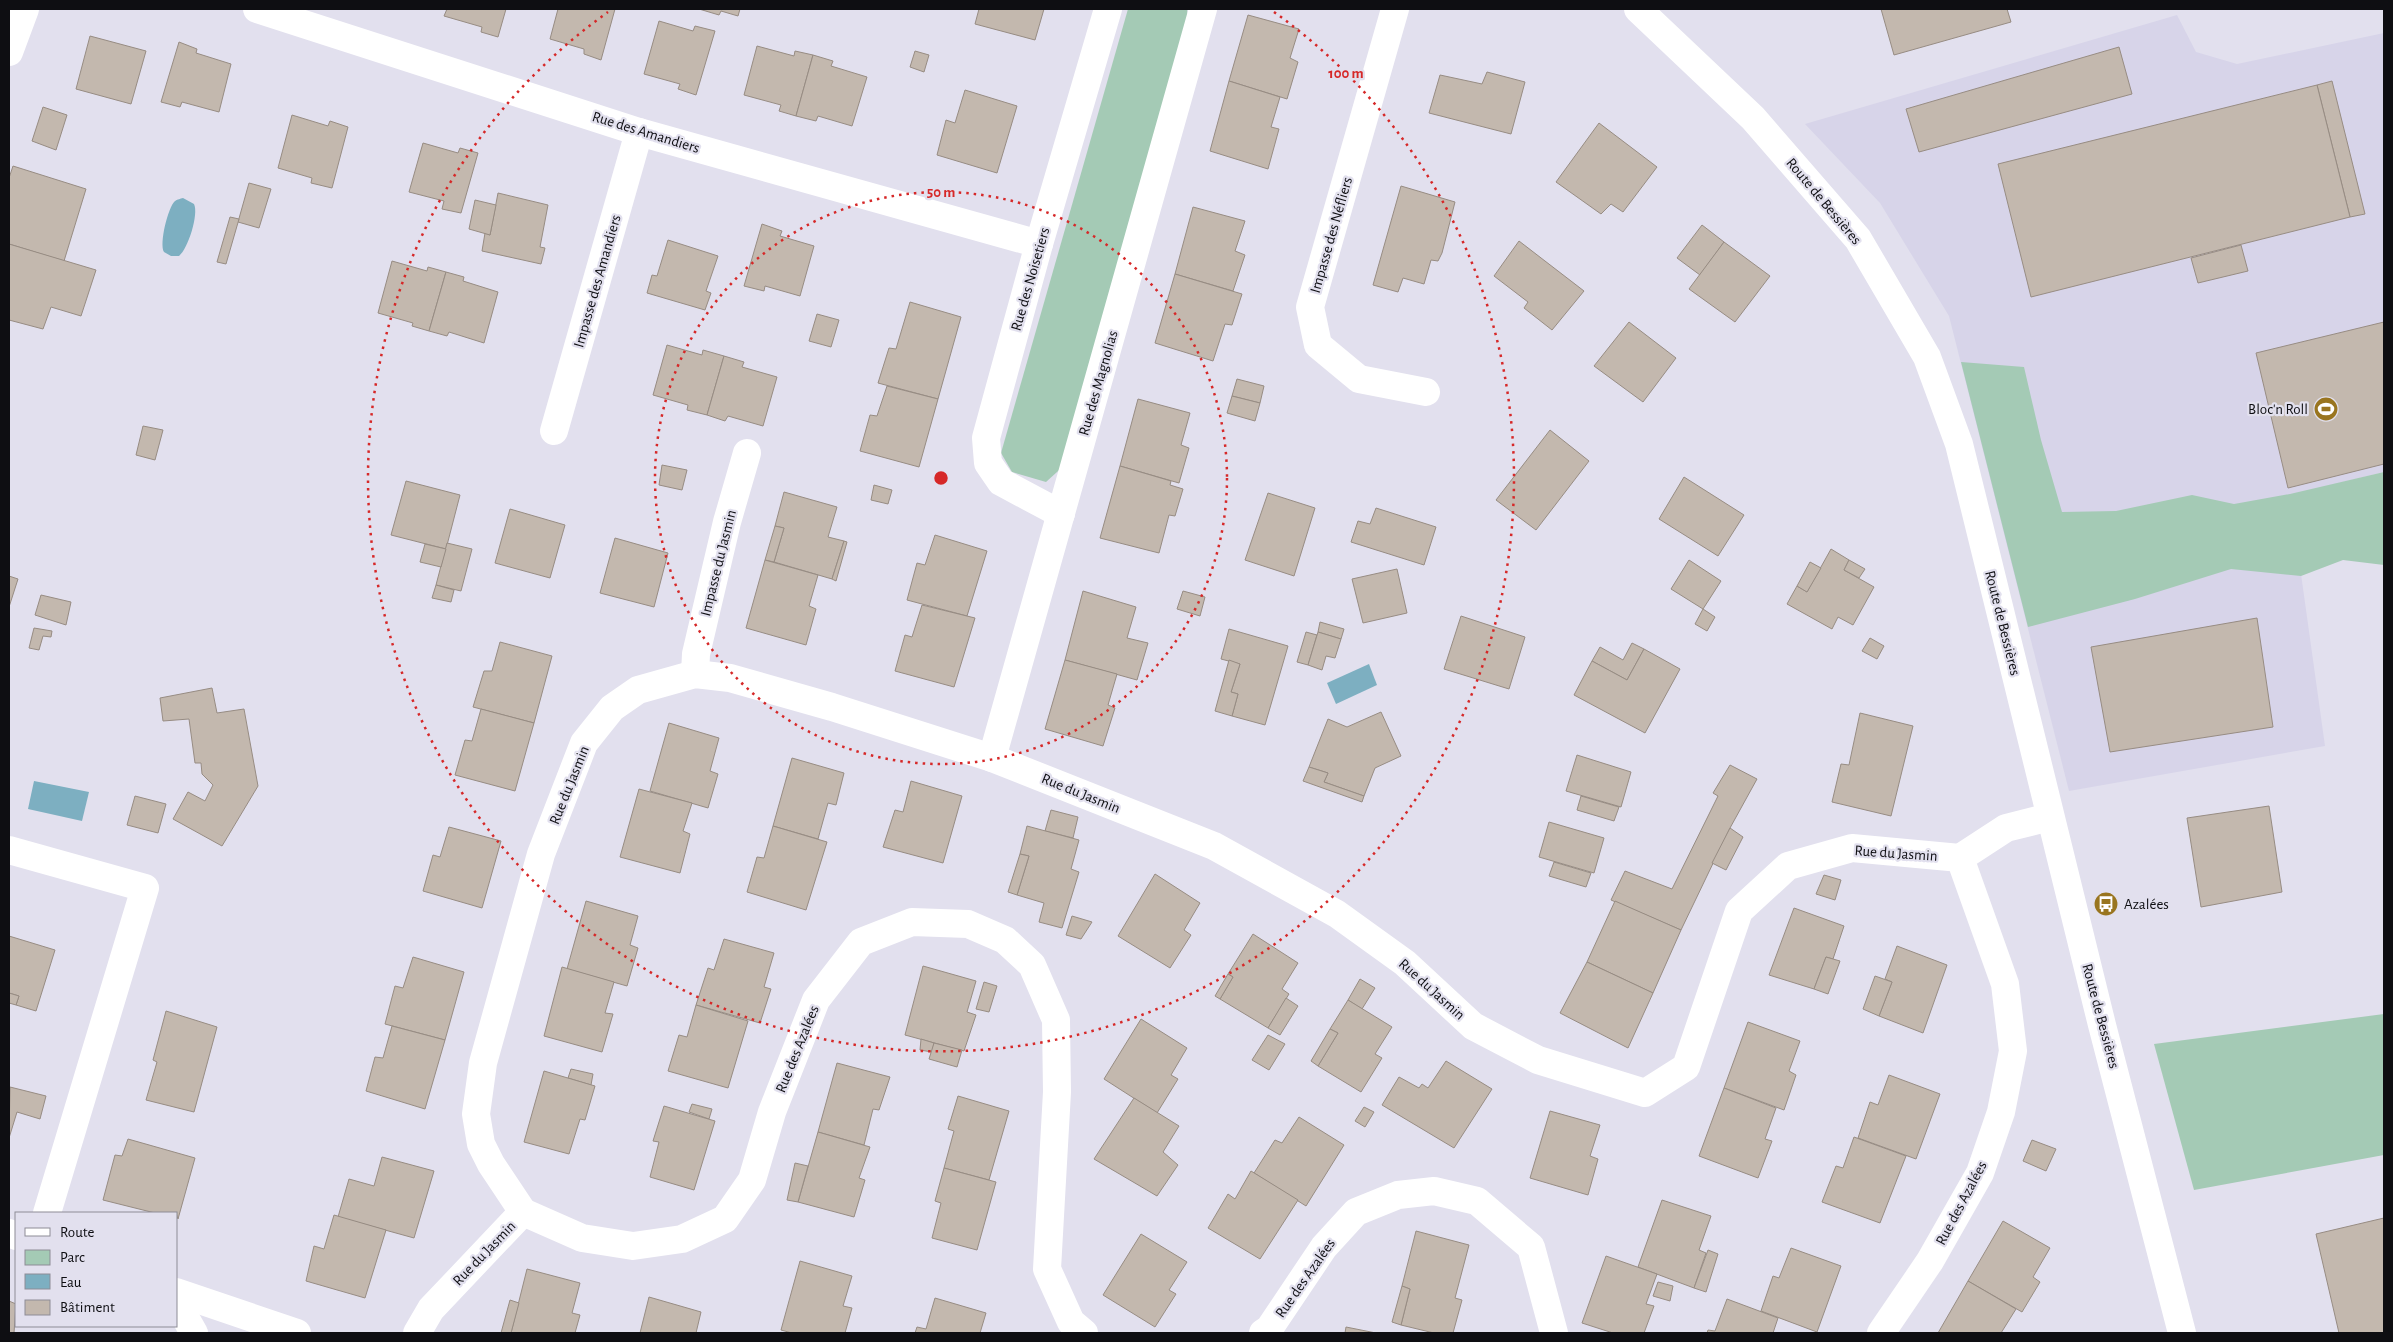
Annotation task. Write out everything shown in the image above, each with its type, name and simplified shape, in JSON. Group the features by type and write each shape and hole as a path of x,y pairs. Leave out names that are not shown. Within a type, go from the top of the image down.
{"street":[{"path":"9,52 24,9"},
{"name":"Rue des Amandiers","path":"257,9 639,132 1039,244"},
{"name":"Rue des Noisetiers","path":"1062,514 1001,482 988,464 986,438 1039,244 1108,9"},
{"name":"Rue des Magnolias","path":"992,758 1203,9"},
{"name":"Impasse des Néfliers","path":"1395,9 1310,308 1318,345 1359,379 1426,392"},
{"name":"Route de Bessières","path":"1638,9 1753,118 1858,239 1927,357 1959,444 2050,816 2182,1333"},
{"name":"Impasse des Amandiers","path":"554,431 639,132"},
{"name":"Impasse du Jasmin","path":"695,674 696,654 727,522 748,453"},
{"name":"Rue du Jasmin","path":"417,1333 437,1302 523,1212 491,1164 481,1144 476,1114 483,1063 541,854 584,743 612,708 638,690 695,674 730,678 823,704 992,758 1214,846 1337,914 1405,963 1473,1026 1538,1060 1645,1093 1686,1067 1739,911 1788,866 1852,848 1960,858"},
{"path":"1960,858 2006,828 2050,816"},
{"path":"9,850 145,888 47,1212"},
{"name":"Rue des Azalées","path":"1881,1333 1930,1261 1980,1173 2001,1112 2013,1050 2005,984 1960,858"},
{"name":"Rue des Azalées","path":"523,1212 582,1238 632,1246 682,1239 725,1219 752,1180 772,1112 816,1000 862,942 912,922 968,924 1006,940 1032,966 1056,1020 1057,1092 1047,1269 1071,1322 1084,1333"},
{"name":"Rue des Azalées","path":"1263,1333 1269,1329 1324,1247 1356,1212 1398,1195 1434,1191 1477,1201 1531,1247 1554,1333"},
{"path":"178,1293 297,1333"},
{"path":"178,1305 194,1333"}],"shaded area":[{"path":"2177,15 2196,52 2237,64 2384,33 2384,472 2290,495 2325,746 2069,791 1949,316 1880,203 1805,124"}],"green space":[{"path":"1128,9 1187,9 1188,19 1068,462 1046,482 1012,472 1001,453"},
{"path":"1961,362 2024,367 2041,440 2062,512 2116,511 2192,495 2234,504 2290,494 2384,472 2384,565 2343,560 2301,576 2231,569 2135,599 2028,627"},
{"path":"2384,1014 2384,1155 2194,1190 2154,1044"}],"water":[{"path":"183,198 194,204 194,223 182,252 179,256 171,256 164,252 163,248 165,226 172,205 178,199"},
{"path":"1369,664 1377,685 1336,704 1327,683"},
{"path":"34,781 89,792 82,821 28,809"}],"building":[{"path":"447,9 506,9 498,37 481,32 482,27 444,16"},
{"path":"558,9 615,9 601,60 584,54 584,49 550,39"},
{"path":"699,9 740,9 738,16 721,11 719,15"},
{"path":"979,9 1044,9 1035,40 975,24"},
{"path":"1881,9 2007,9 2011,22 1894,55"},
{"path":"1248,15 1299,29 1290,58 1298,62 1287,99 1229,81"},
{"path":"659,21 693,31 695,26 715,31 696,95 678,89 680,84 644,74"},
{"path":"90,36 146,51 131,104 76,89"},
{"path":"179,42 197,49 196,53 231,64 219,112 182,102 180,107 161,102"},
{"path":"757,46 794,56 795,51 813,55 796,116 779,111 781,105 744,95"},
{"path":"2119,47 2132,94 1919,152 1906,109"},
{"path":"915,51 929,55 924,72 910,67"},
{"path":"813,55 833,61 831,66 867,77 852,126 818,116 816,121 796,116"},
{"path":"1487,72 1525,82 1511,134 1429,113 1440,75 1482,84"},
{"path":"1229,81 1280,97 1271,127 1279,129 1268,169 1210,151"},
{"path":"2332,81 2365,214 2350,217 2317,85"},
{"path":"2317,85 2350,217 2031,297 1998,164"},
{"path":"965,90 1017,106 997,173 937,155 946,120 955,123"},
{"path":"43,107 67,115 56,150 32,141"},
{"path":"292,115 328,126 330,121 348,127 332,188 311,183 312,178 278,168"},
{"path":"1599,123 1657,167 1623,212 1611,204 1601,214 1556,182"},
{"path":"423,143 458,153 460,148 478,153 461,213 442,209 444,201 409,192"},
{"path":"13,166 86,189 64,261 9,244 9,178"},
{"path":"249,183 271,189 259,228 238,222"},
{"path":"1401,186 1455,202 1442,253 1438,261 1431,260 1424,284 1403,278 1398,292 1373,285"},
{"path":"498,193 548,205 540,247 545,248 541,264 482,251 485,233 490,235"},
{"path":"475,200 496,205 490,235 469,229"},
{"path":"1193,207 1245,221 1235,251 1245,255 1233,291 1175,274"},
{"path":"230,217 239,219 226,264 217,262"},
{"path":"762,224 782,231 780,236 814,246 800,296 765,286 764,291 744,286"},
{"path":"1702,225 1724,242 1700,275 1677,258"},
{"path":"668,240 718,256 706,291 711,293 705,310 647,293 652,275 657,276"},
{"path":"1519,241 1584,291 1552,330 1524,308 1528,302 1494,276"},
{"path":"1724,242 1770,276 1735,322 1689,289"},
{"path":"9,244 96,270 81,316 51,307 43,329 9,320"},
{"path":"2241,245 2248,271 2198,283 2191,258"},
{"path":"392,261 427,271 428,267 446,272 429,331 412,326 413,323 378,313"},
{"path":"446,272 464,277 463,281 498,292 484,343 449,332 447,336 429,331"},
{"path":"1175,274 1242,294 1232,325 1225,324 1213,361 1155,343"},
{"path":"910,302 961,317 938,399 878,383 889,348 896,349"},
{"path":"817,314 839,320 831,347 809,341"},
{"path":"1629,322 1676,358 1643,402 1594,366"},
{"name":"Bloc'n Roll","path":"2384,322 2384,464 2288,488 2256,353"},
{"path":"667,345 702,355 703,350 724,356 707,415 687,410 688,405 653,395"},
{"path":"724,356 744,362 742,367 777,377 763,426 728,416 725,421 707,415"},
{"path":"1237,379 1264,386 1260,403 1232,396"},
{"path":"887,386 938,399 919,467 860,451 870,415 877,416"},
{"path":"1232,396 1260,403 1255,421 1227,413"},
{"path":"1138,399 1190,413 1181,445 1189,448 1179,483 1120,466"},
{"path":"143,426 163,430 155,460 136,455"},
{"path":"1550,430 1589,461 1536,530 1496,500"},
{"path":"662,465 687,470 682,490 659,485"},
{"path":"1120,466 1171,481 1170,485 1183,489 1175,516 1169,515 1159,553 1100,538"},
{"path":"1684,477 1744,515 1718,556 1659,519"},
{"path":"406,481 460,495 446,549 391,535"},
{"path":"874,485 892,490 888,504 871,500"},
{"path":"784,492 837,507 828,537 844,541 832,579 774,562 784,528 775,526"},
{"path":"1268,493 1315,508 1294,576 1245,560"},
{"path":"1376,508 1436,527 1424,565 1351,542 1358,521 1370,524"},
{"path":"510,509 565,525 550,578 495,563"},
{"path":"775,526 784,528 774,562 765,560"},
{"path":"935,535 987,551 967,616 907,600 917,563 925,565"},
{"path":"615,538 668,553 654,607 600,593"},
{"path":"844,541 847,542 836,581 832,579"},
{"path":"447,543 472,549 461,591 436,585"},
{"path":"425,544 446,549 441,567 420,562"},
{"path":"1831,549 1849,560 1844,570 1874,587 1853,625 1838,617 1832,629 1787,604 1797,586 1807,592"},
{"path":"765,560 818,575 809,606 816,609 806,645 746,628"},
{"path":"1689,560 1721,581 1703,609 1671,589"},
{"path":"1849,560 1865,569 1859,578 1844,570"},
{"path":"1810,562 1821,568 1807,592 1797,586"},
{"path":"1397,569 1407,613 1363,623 1352,579"},
{"path":"9,576 18,579 9,607"},
{"path":"436,585 454,590 451,602 432,598"},
{"path":"1083,591 1136,607 1127,638 1148,643 1137,680 1065,660"},
{"path":"1183,591 1205,597 1200,616 1177,609"},
{"path":"41,595 71,602 66,625 35,615"},
{"path":"922,605 975,618 954,687 895,671 905,635 912,637"},
{"path":"1703,609 1715,617 1707,631 1695,624"},
{"path":"1461,616 1525,637 1509,689 1444,669"},
{"path":"2257,618 2273,727 2110,752 2091,647"},
{"path":"1320,622 1344,629 1341,639 1318,632"},
{"path":"34,628 52,631 51,637 43,636 39,650 29,648"},
{"path":"1229,629 1288,646 1265,725 1232,716 1238,694 1231,692 1240,664 1221,659"},
{"path":"1306,632 1317,635 1308,665 1297,662"},
{"path":"1318,632 1341,639 1335,658 1326,656 1322,670 1308,665"},
{"path":"1870,638 1884,646 1877,659 1862,651"},
{"path":"500,642 552,656 534,723 473,707 484,671 492,671"},
{"path":"1632,643 1644,649 1627,680 1592,661 1600,647 1623,660"},
{"path":"1644,649 1680,669 1645,733 1574,695 1592,661 1627,680"},
{"path":"1065,660 1117,674 1108,705 1115,708 1103,746 1045,729"},
{"path":"1229,660 1240,664 1231,692 1238,694 1232,716 1215,711"},
{"path":"212,688 217,713 244,709 258,786 222,846 173,819 188,792 205,801 213,785 202,774 201,763 195,763 189,719 163,721 160,698"},
{"path":"481,709 534,723 515,791 455,775 465,740 472,741"},
{"path":"1381,712 1401,756 1375,768 1364,796 1324,782 1328,773 1309,767 1328,719 1347,727"},
{"path":"1860,713 1913,726 1891,816 1832,802 1841,764 1849,765"},
{"path":"669,723 719,738 710,771 718,774 708,808 650,791"},
{"path":"1577,755 1631,772 1621,807 1566,791"},
{"path":"792,758 844,773 836,805 828,803 818,839 773,826"},
{"path":"1730,765 1757,779 1730,828 1681,930 1611,900 1625,871 1672,889 1718,796 1713,793"},
{"path":"1309,767 1328,773 1324,782 1364,796 1362,802 1303,781"},
{"path":"911,781 962,796 943,863 883,847 895,810 903,812"},
{"path":"639,789 692,803 683,831 690,834 680,873 620,857"},
{"path":"135,796 166,804 158,833 127,825"},
{"path":"1581,796 1619,807 1614,821 1577,810"},
{"path":"2269,806 2282,892 2201,907 2187,818"},
{"path":"1051,810 1078,817 1073,838 1045,831"},
{"path":"1549,822 1604,838 1594,873 1539,857"},
{"path":"773,826 827,842 806,910 747,892 757,857 764,858"},
{"path":"1027,826 1079,840 1071,869 1079,872 1062,928 1039,922 1044,903 1017,895 1029,856 1020,854"},
{"path":"449,827 501,841 482,908 423,891 433,855 440,857"},
{"path":"1730,828 1743,837 1726,870 1712,863"},
{"path":"1020,854 1029,856 1017,895 1008,892"},
{"path":"1554,862 1591,873 1586,887 1549,876"},
{"path":"1155,874 1200,903 1184,930 1191,935 1170,968 1118,936"},
{"path":"1824,875 1841,880 1835,900 1816,894"},
{"path":"586,901 638,916 630,945 638,948 627,986 567,969"},
{"path":"1615,901 1681,930 1653,993 1587,962"},
{"path":"1794,908 1844,926 1833,959 1826,957 1814,989 1769,975"},
{"path":"1072,916 1092,922 1081,939 1066,935"},
{"path":"1253,934 1298,963 1282,989 1289,994 1268,1028 1220,999 1233,977 1228,974"},
{"path":"9,936 55,950 36,1011 16,1005 19,996 9,993"},
{"path":"724,939 774,953 764,987 771,989 760,1023 696,1005 708,968 714,970"},
{"path":"1897,946 1947,965 1923,1033 1879,1016 1892,982 1885,979"},
{"path":"413,957 464,972 445,1040 385,1024 395,986 403,988"},
{"path":"1826,957 1840,961 1828,994 1814,989"},
{"path":"1587,962 1653,993 1628,1048 1560,1013"},
{"path":"923,966 976,981 967,1012 976,1015 964,1051 905,1035"},
{"path":"562,967 614,982 605,1013 613,1014 602,1052 544,1036"},
{"path":"1228,974 1233,977 1220,999 1215,996"},
{"path":"1875,976 1892,982 1879,1016 1863,1009"},
{"path":"1360,979 1375,988 1362,1009 1348,1000"},
{"path":"984,982 997,986 989,1012 976,1009"},
{"path":"9,993 19,996 16,1005 9,1003"},
{"path":"1286,998 1298,1006 1280,1035 1268,1028"},
{"path":"1348,1000 1392,1027 1375,1054 1382,1058 1361,1092 1318,1066 1338,1033 1330,1029"},
{"path":"696,1005 748,1021 728,1088 668,1071 679,1035 687,1037"},
{"path":"166,1011 217,1027 194,1112 146,1100 157,1062 153,1060"},
{"path":"1141,1019 1187,1048 1171,1075 1178,1079 1157,1113 1104,1079"},
{"path":"1748,1022 1800,1041 1789,1071 1796,1075 1784,1110 1724,1088"},
{"path":"392,1026 445,1040 425,1109 366,1091 375,1057 383,1058"},
{"path":"1330,1029 1338,1033 1318,1066 1311,1061"},
{"path":"1268,1035 1285,1044 1269,1070 1252,1060"},
{"path":"921,1039 934,1043 932,1052 920,1050"},
{"path":"934,1043 962,1050 957,1067 929,1059"},
{"path":"1446,1061 1492,1089 1454,1148 1382,1105 1399,1077 1419,1088 1422,1084 1428,1088"},
{"path":"837,1063 890,1077 879,1110 873,1109 864,1145 818,1132"},
{"path":"571,1069 593,1074 591,1085 568,1078"},
{"path":"544,1071 595,1086 585,1120 580,1119 569,1154 524,1142"},
{"path":"1889,1075 1940,1094 1916,1159 1858,1138 1870,1102 1878,1105"},
{"path":"10,1087 46,1096 40,1119 17,1112 9,1138"},
{"path":"1724,1088 1776,1108 1765,1139 1772,1141 1758,1178 1699,1156"},
{"path":"958,1096 1009,1111 989,1180 944,1168 954,1131 948,1129"},
{"path":"1134,1098 1179,1126 1163,1152 1178,1165 1157,1196 1094,1159"},
{"path":"692,1104 712,1109 709,1119 689,1112"},
{"path":"664,1106 715,1121 694,1190 650,1177 659,1142 653,1141"},
{"path":"1364,1107 1374,1112 1365,1127 1355,1121"},
{"path":"1550,1111 1600,1125 1590,1156 1598,1159 1588,1195 1530,1178"},
{"path":"1299,1117 1344,1145 1306,1206 1254,1173 1275,1140 1282,1143"},
{"path":"818,1132 870,1147 859,1178 865,1180 854,1217 798,1202"},
{"path":"1854,1137 1906,1156 1880,1223 1822,1202 1836,1166 1843,1168"},
{"path":"128,1139 195,1158 178,1219 178,1212 151,1212 103,1200 115,1155 122,1156"},
{"path":"2032,1140 2056,1149 2046,1171 2023,1161"},
{"path":"382,1157 434,1171 414,1238 338,1217 349,1179 374,1186"},
{"path":"795,1163 808,1166 798,1202 787,1200"},
{"path":"944,1168 996,1182 977,1250 932,1238 941,1203 935,1201"},
{"path":"1251,1171 1298,1200 1260,1259 1208,1228 1228,1194 1235,1199"},
{"path":"1662,1200 1711,1216 1699,1250 1706,1253 1694,1288 1638,1267"},
{"path":"334,1215 386,1230 365,1298 306,1281 314,1246 324,1249"},
{"path":"2384,1218 2384,1333 2339,1333 2316,1234"},
{"path":"2003,1221 2050,1248 2033,1277 2040,1282 2022,1312 1968,1281"},
{"path":"1416,1231 1469,1245 1455,1298 1462,1300 1453,1333 1434,1333 1401,1325 1410,1289 1402,1286"},
{"path":"1141,1234 1187,1262 1169,1290 1176,1294 1155,1327 1103,1295"},
{"path":"1791,1248 1841,1266 1817,1332 1761,1311 1773,1276 1779,1278"},
{"path":"1708,1250 1718,1254 1706,1292 1694,1288"},
{"path":"1606,1256 1657,1274 1646,1304 1654,1306 1644,1333 1613,1333 1582,1323"},
{"path":"800,1261 852,1276 843,1306 852,1308 845,1333 792,1333 781,1330"},
{"path":"527,1269 580,1283 572,1313 580,1315 575,1333 511,1333"},
{"path":"1968,1281 2016,1309 2001,1333 1938,1333"},
{"path":"1658,1282 1673,1286 1670,1301 1653,1296"},
{"path":"1402,1286 1410,1289 1401,1325 1392,1322"},
{"path":"649,1297 701,1312 696,1333 640,1333"},
{"path":"935,1298 986,1313 980,1333 915,1333 917,1327 926,1329"},
{"path":"1727,1299 1778,1318 1773,1333 1707,1333 1708,1330 1715,1331"},
{"path":"510,1300 519,1303 511,1333 501,1333"},
{"path":"9,1301 15,1304 15,1318 14,1333 9,1333"},
{"path":"1346,1327 1376,1333 1345,1333"}],"place":[{"name":"Bloc'n Roll","path":"2326,409"},
{"name":"Azalées","path":"2106,904"}]}
